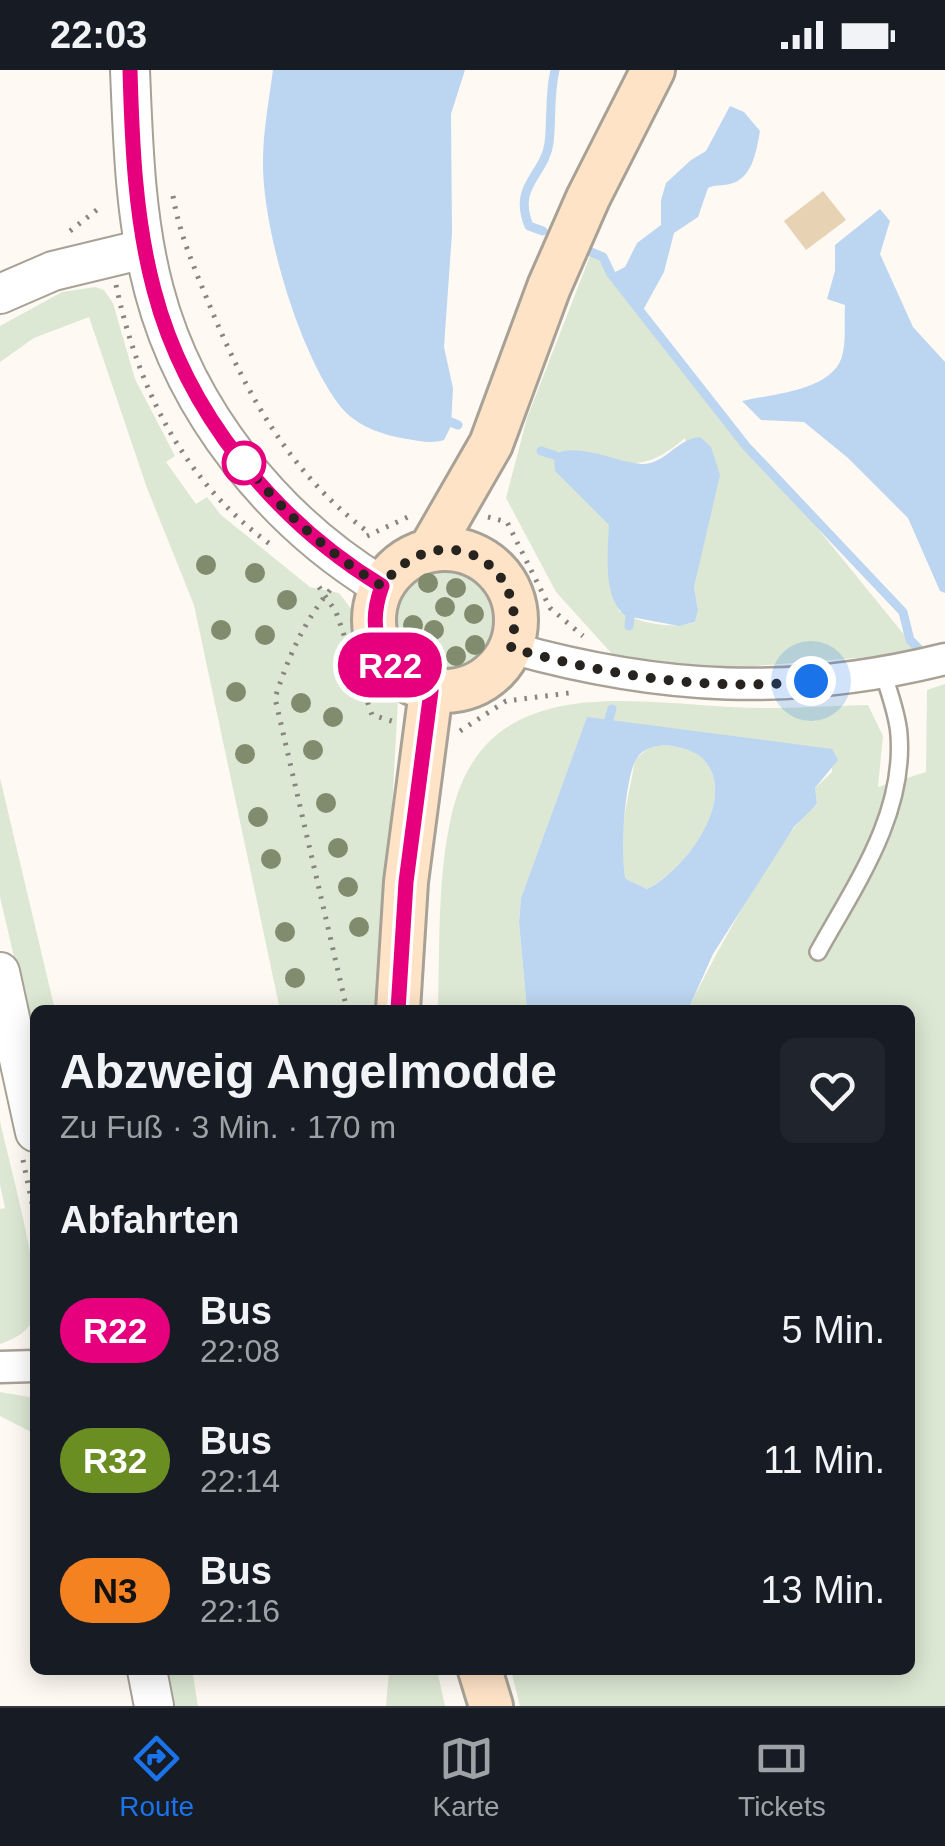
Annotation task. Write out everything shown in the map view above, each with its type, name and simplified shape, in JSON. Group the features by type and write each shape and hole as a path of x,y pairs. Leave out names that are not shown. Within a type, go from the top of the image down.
{"main road":[{"path":"398,1005 406,882 427,709 410,683 392,669 380,651 374,630 374,608 352,582 430,550 472,513 491,444 548,287 652,70"},
{"path":"472,513 490,565"},
{"path":"427,709 456,691 479,684 498,669 511,648 516,626 514,603 506,582 490,565 472,554 452,549 430,550"},
{"path":"482,1675 491,1706"}],"street":[{"path":"130,70 134,164 144,249 172,342 216,426 263,487 352,582"},
{"path":"0,294 53,271 144,249"},
{"path":"511,648 585,668 658,681 775,685 884,674 945,660"},
{"path":"0,972 30,1109"},
{"path":"0,1366 30,1366"},
{"path":"148,1675 154,1706"}],"lane":[{"path":"818,952 881,837 897,782 900,733 884,674"}],"path":[{"path":"172,194 178,227 220,332 265,421 337,509 368,532"},
{"path":"352,582 372,715 427,709 456,733 506,701 583,691 587,640 550,608 507,522 438,505 368,532"},
{"path":"346,1005 275,698 288,656 352,582 368,532"}],"green space":[{"path":"592,251 919,653 743,667 671,665 612,654 556,592 506,498 527,418","holes":["685,438 705,534 694,587 698,610 695,622 656,624 619,611 610,583 610,525 574,489 579,451 635,463 659,456"]},
{"path":"95,287 104,290 113,303 135,379 175,456 166,462 196,504 207,497 221,515 310,587 339,593 355,614 365,660 398,700 381,1005 279,1005 194,605 147,488 89,317 34,338 0,362 0,326 62,292"},
{"path":"444,564 466,569 484,581 496,599 501,621 496,643 484,661 466,673 444,678 422,673 404,661 392,643 387,621 392,599 404,581 422,569"},
{"path":"945,684 945,1706 520,1706 512,1675 915,1675 915,1005 691,1005 767,867 803,817 817,805 815,788 832,772 832,750 587,718 521,898 519,922 527,1005 438,1005 444,862 452,813 469,768 494,737 526,717 563,706 604,701 765,708 868,705 883,736 878,787 926,772 927,690"},
{"path":"666,745 691,751 703,759 713,775 715,794 703,832 691,850 662,880 647,889 626,879 622,850 624,819 635,760 649,747"},
{"path":"0,778 54,1005 30,1005 30,1026 0,897"},
{"path":"0,1121 30,1250 30,1326 0,1344 0,1209 5,1208 0,1185"},
{"path":"0,1392 30,1397 30,1431 0,1416"},
{"path":"167,1675 193,1675 198,1706 172,1706"},
{"path":"389,1675 438,1675 445,1706 386,1706"}],"water":[{"path":"273,70 465,70 451,114 452,233 444,347 453,388 451,426 444,440 426,442 398,437 362,424 340,406 311,355 276,254 264,189 264,138"},
{"path":"730,106 744,112 760,131 751,166 741,179 708,188 698,217 674,233 664,272 642,312 611,274 625,267 637,243 661,225 666,183 706,151"},
{"path":"880,209 890,221 880,254 913,327 945,362 945,593 940,591 908,518 848,458 804,422 761,420 742,401 816,383 838,365 844,346 845,305 827,299 835,271 835,245"},
{"path":"700,437 711,447 720,475 694,587 698,610 695,622 679,626 626,616 618,608 610,586 609,525 555,471 554,455 585,451 642,464 658,460 684,442"},
{"path":"587,717 832,749 838,760 815,788 817,804 794,827 713,954 690,1005 527,1005 519,922 521,898","holes":["666,745 703,759 713,775 711,813 703,832 677,867 647,889 626,879 624,869 624,817 633,767 643,751 654,747"]}],"building":[{"path":"823,191 846,220 806,250 784,221"}],"waterway":[{"path":"543,231 529,226 524,200 549,143 555,70"},
{"path":"591,252 603,257 611,274 746,446 903,612 910,640 918,648"},
{"path":"451,422 458,425"},
{"path":"541,451 554,455"},
{"path":"629,626 630,617"},
{"path":"609,719 612,709"}],"bus line":[{"name":"R22","path":"130,70 134,164 144,249 154,292 192,388 263,487 317,542 382,586 374,608 374,630 380,651 392,669 410,683 431,691 406,882 398,1005"}],"route":[{"path":"244,463 239,457 317,542 382,586 394,570 430,550 452,549 472,554 490,565 506,582 514,603 516,626 511,648 585,668 658,681 775,685 811,681"}]}
